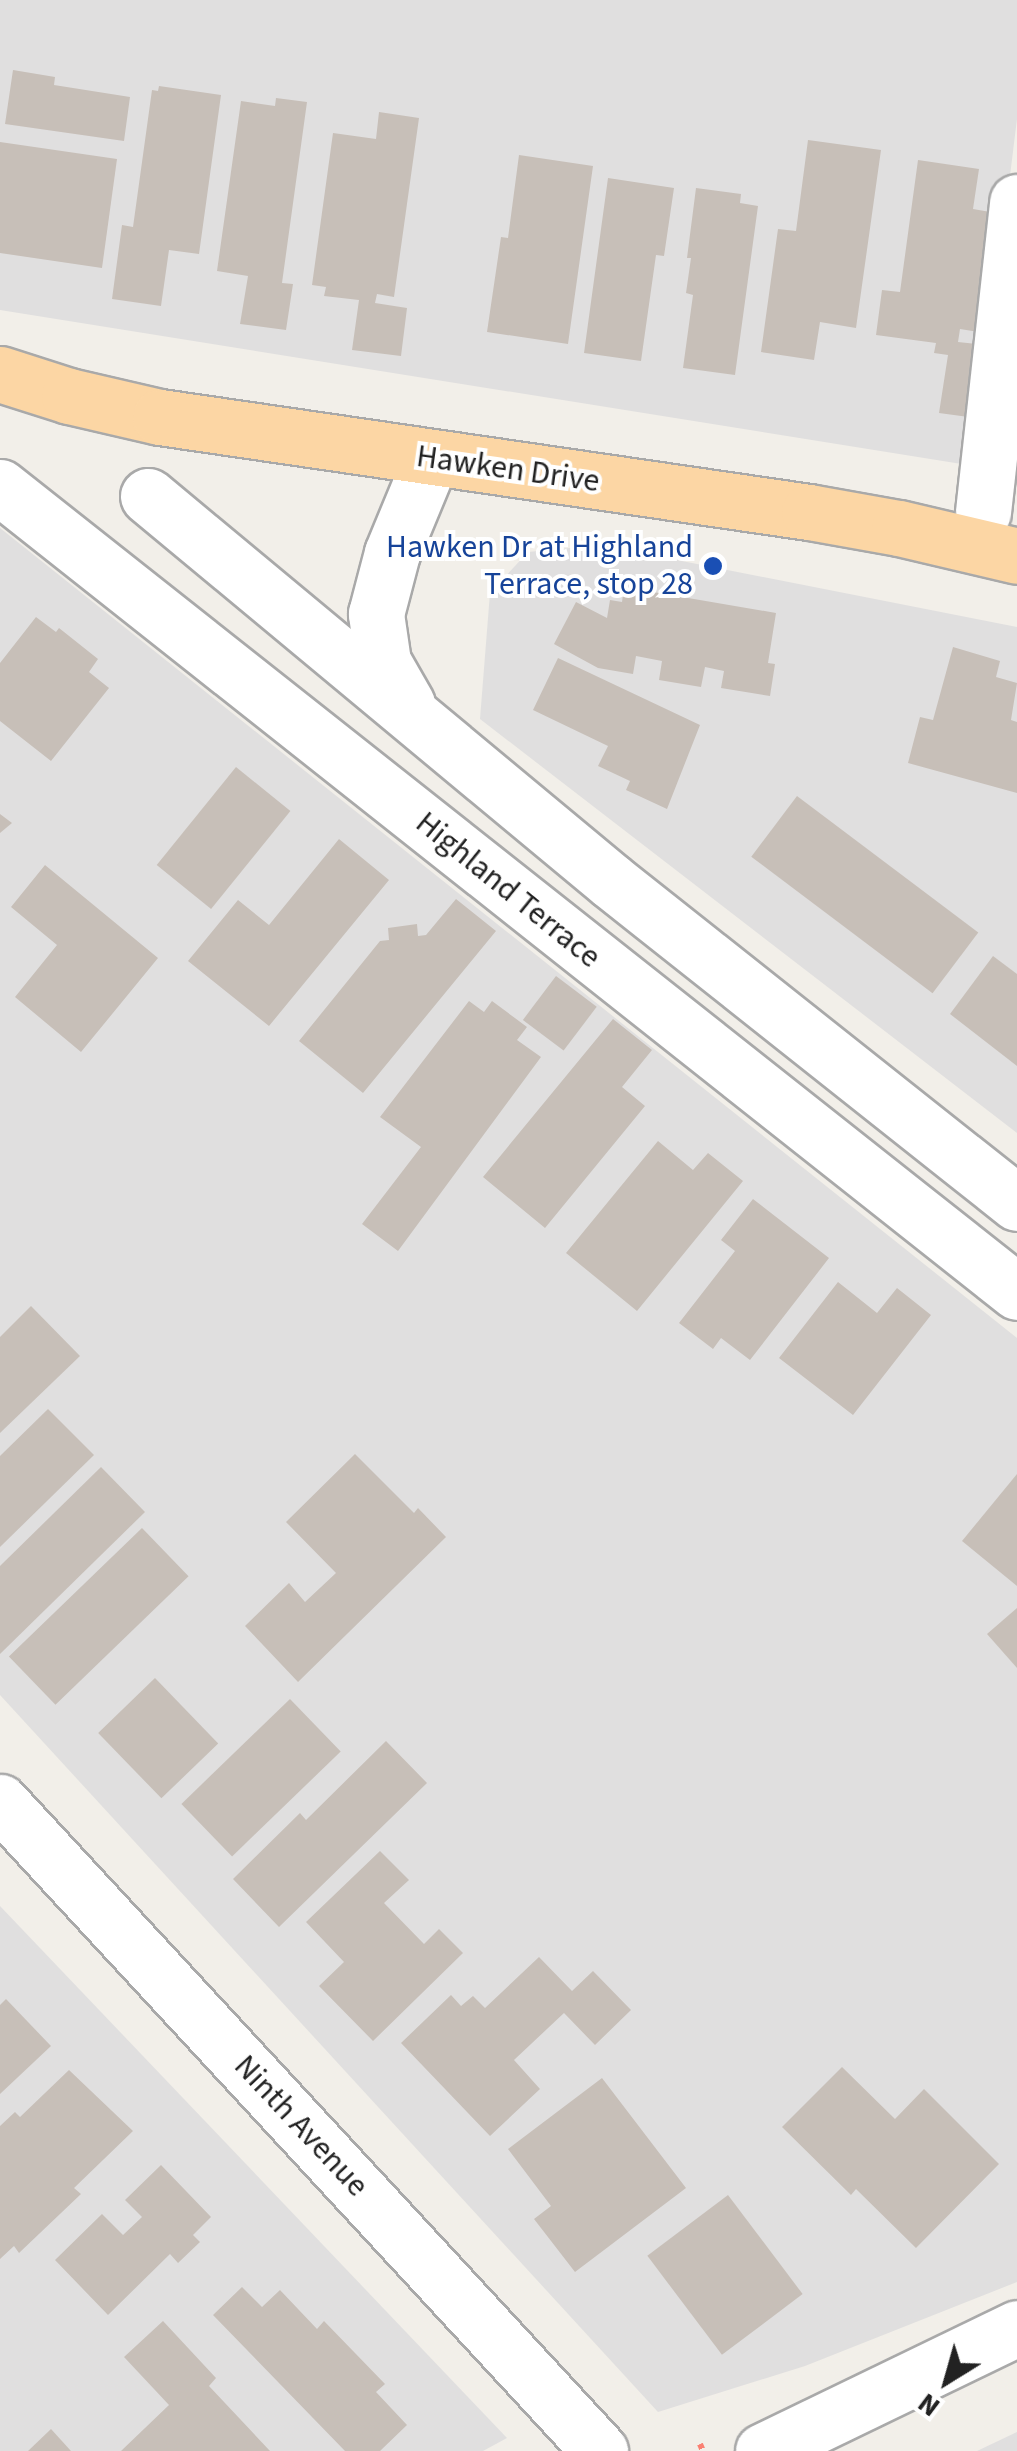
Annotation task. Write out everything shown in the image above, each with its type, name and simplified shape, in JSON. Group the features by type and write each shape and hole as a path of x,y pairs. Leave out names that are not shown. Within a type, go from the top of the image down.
{"main road":[{"name":"Hawken Drive","path":"0,374 56,393 160,417 899,528 1017,556"}],"street":[{"path":"899,528 1000,513 1017,202"},
{"path":"431,459 392,554 376,614 380,646 392,682 439,737"},
{"name":"Highland Terrace","path":"0,486 1017,1292"},
{"path":"148,496 611,880 1017,1204"},
{"name":"Ninth Avenue","path":"0,1802 600,2451"},
{"path":"763,2451 1017,2328"}],"shaded area":[{"path":"0,0 1017,0 1017,119 974,466 0,310"},
{"path":"0,528 1017,1338 1017,2282 805,2366 658,2412 0,1695"},
{"path":"601,545 1017,627 1017,1133 480,719 490,593 528,552"},
{"path":"0,1906 507,2438 483,2451 0,2451"},
{"path":"1017,2432 1017,2451 977,2451"}],"building":[{"path":"13,70 55,77 54,85 130,97 124,141 5,124"},
{"path":"159,86 221,95 199,254 169,250 161,306 112,299 122,225 133,227 152,90 158,91"},
{"path":"276,98 307,102 282,283 293,284 286,330 240,324 248,276 217,271 241,101 275,106"},
{"path":"379,112 419,118 394,297 377,294 375,303 407,308 401,356 352,350 359,300 324,296 326,287 312,285 333,133 376,139"},
{"path":"808,140 881,150 856,328 820,322 814,360 761,352 778,229 796,231"},
{"path":"0,142 117,159 102,268 0,253"},
{"path":"519,155 593,166 568,344 487,332 501,237 508,238"},
{"path":"918,160 979,169 973,209 1002,214 985,333 960,329 958,342 986,345 976,418 939,413 948,355 934,353 936,343 876,335 882,290 900,292"},
{"path":"608,178 674,188 664,256 656,255 641,361 584,353"},
{"path":"696,188 741,194 740,203 758,206 735,375 683,368 693,295 686,293"},
{"path":"624,587 776,613 768,663 775,664 770,696 721,688 724,671 705,667 701,687 659,680 662,661 636,656 633,674 598,668 554,644 576,602 607,618 610,600 622,602"},
{"path":"36,617 56,632 59,628 98,659 89,672 109,688 51,761 0,721 0,663"},
{"path":"953,647 1000,661 996,677 1017,683 1011,720 1017,722 1017,793 908,763 920,717 933,720"},
{"path":"558,658 700,725 667,809 626,790 630,781 598,766 608,746 533,710"},
{"path":"236,767 290,811 211,909 157,865"},
{"path":"797,796 978,933 933,993 751,857"},
{"path":"0,814 12,823 0,833"},
{"path":"339,839 389,880 269,1026 188,961 238,900 269,925"},
{"path":"45,865 158,958 81,1052 15,997 57,945 11,907"},
{"path":"456,899 496,931 363,1093 299,1041 380,941 389,940 388,928 417,924 418,936 426,935"},
{"path":"993,956 1017,974 1017,1066 950,1014"},
{"path":"556,976 597,1007 564,1051 523,1020"},
{"path":"469,1001 484,1012 492,1001 527,1027 517,1040 541,1057 398,1251 362,1224 421,1147 380,1117"},
{"path":"613,1019 652,1050 622,1087 645,1106 545,1228 483,1177"},
{"path":"658,1141 693,1170 708,1153 743,1181 637,1311 566,1253"},
{"path":"753,1199 829,1258 750,1360 721,1338 713,1349 679,1323 735,1251 721,1240"},
{"path":"838,1282 877,1313 897,1288 931,1315 853,1415 779,1358"},
{"path":"31,1306 80,1356 0,1433 0,1337"},
{"path":"48,1409 94,1455 0,1547 0,1456"},
{"path":"355,1454 414,1513 418,1508 446,1537 298,1682 245,1626 289,1583 305,1602 336,1573 286,1522"},
{"path":"101,1467 145,1512 0,1654 0,1566"},
{"path":"1017,1474 1017,1586 962,1541"},
{"path":"142,1528 189,1576 55,1705 9,1657"},
{"path":"1017,1608 1017,1668 987,1634"},
{"path":"155,1678 218,1743 161,1798 98,1733"},
{"path":"290,1699 341,1752 232,1856 181,1804"},
{"path":"386,1741 427,1783 279,1927 233,1879 300,1813 306,1820"},
{"path":"380,1851 409,1880 384,1903 424,1944 439,1929 463,1953 373,2041 319,1986 344,1962 306,1922"},
{"path":"539,1957 572,1991 593,1971 631,2010 595,2045 564,2013 514,2060 540,2089 490,2136 401,2043 451,1995 461,2006 473,1996 485,2008"},
{"path":"6,1999 51,2046 0,2094 0,2005"},
{"path":"842,2067 895,2119 924,2089 999,2164 916,2248 856,2189 851,2195 782,2127"},
{"path":"69,2070 133,2131 74,2188 81,2194 19,2253 14,2246 0,2259 0,2126 15,2112 20,2117"},
{"path":"602,2078 686,2188 575,2272 534,2219 551,2206 508,2149"},
{"path":"161,2165 211,2217 193,2235 200,2242 178,2263 170,2254 108,2315 55,2260 102,2214 123,2235 142,2217 125,2200"},
{"path":"728,2195 803,2294 722,2355 647,2256"},
{"path":"242,2287 262,2307 280,2290 317,2329 324,2321 385,2384 376,2392 407,2425 380,2451 345,2451 213,2315"},
{"path":"163,2321 216,2378 209,2386 270,2451 121,2451 169,2405 124,2357"},
{"path":"51,2429 71,2451 28,2451"}],"place":[{"name":"Hawken Dr at Highland Terrace, stop 28","path":"713,566"}]}
